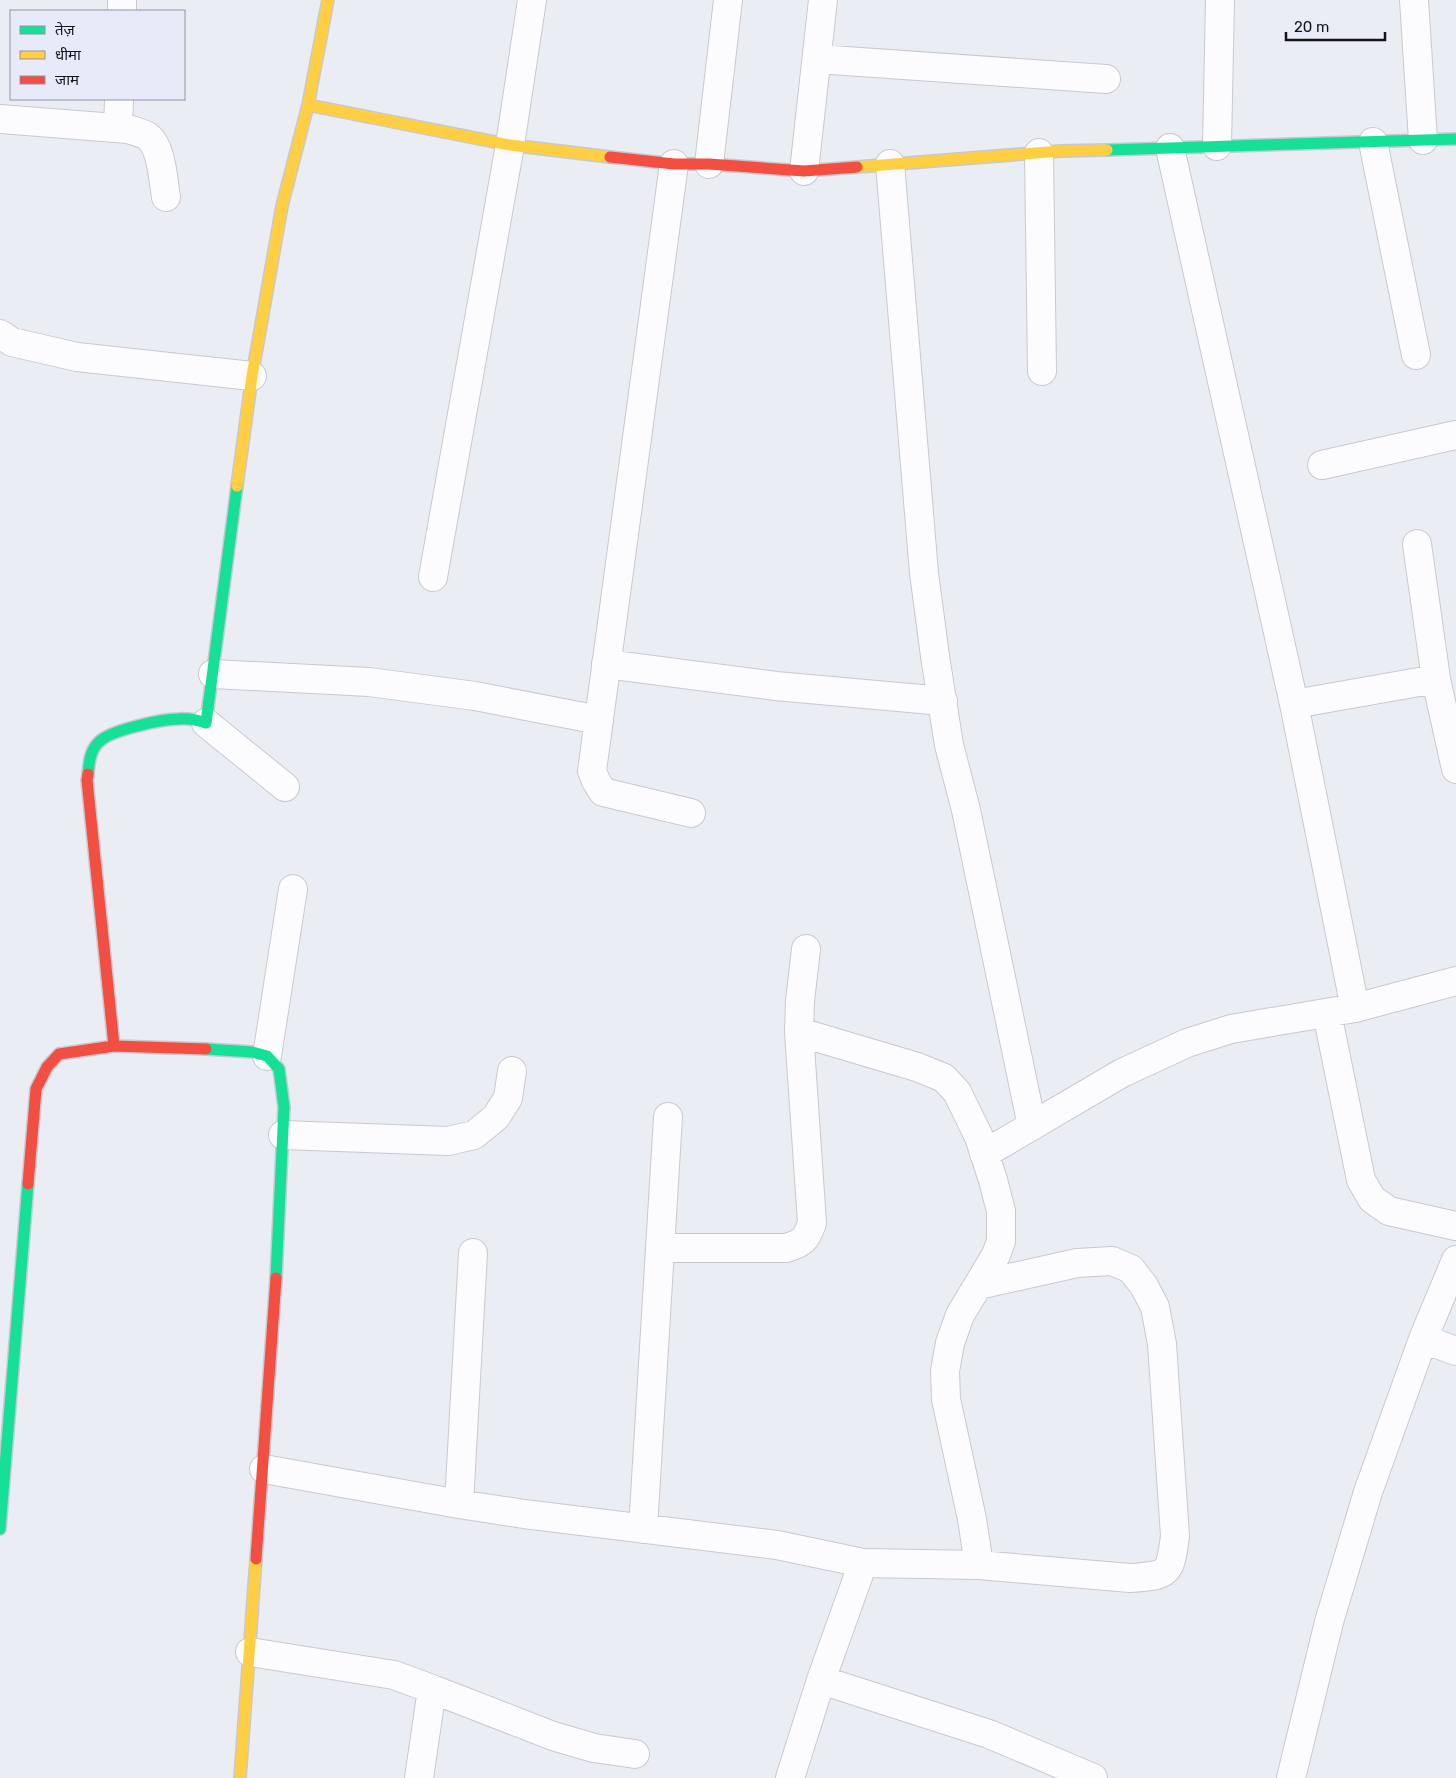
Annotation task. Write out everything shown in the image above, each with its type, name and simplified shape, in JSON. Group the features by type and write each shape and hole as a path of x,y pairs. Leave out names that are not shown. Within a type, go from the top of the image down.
{"street":[{"path":"206,723 252,376 282,206 308,105 328,0"},
{"path":"433,577 510,145 532,0"},
{"path":"709,164 728,0"},
{"path":"804,170 823,0"},
{"path":"1217,146 1220,0"},
{"path":"1414,0 1423,140"},
{"path":"817,59 1106,79"},
{"path":"118,128 119,100"},
{"path":"308,105 510,145 674,164 709,164 804,170 1039,153 1456,139"},
{"path":"0,119 128,129 148,137 156,148 161,163 166,197"},
{"path":"1373,142 1416,355"},
{"path":"1170,148 1294,704 1355,1008"},
{"path":"1039,153 1042,371"},
{"path":"674,164 592,771 596,782 603,792 691,813"},
{"path":"890,164 924,573 942,701 949,744 966,810 1032,1126"},
{"path":"0,334 12,342 77,357 252,376"},
{"path":"1322,465 1456,435"},
{"path":"1417,544 1436,679 1456,769"},
{"path":"606,664 776,686 942,701"},
{"path":"213,674 369,682 475,696 599,720"},
{"path":"1294,704 1436,679"},
{"path":"114,1046 87,780 91,753 101,739 115,733 173,719 191,719 206,723 286,787"},
{"path":"267,1056 293,890"},
{"path":"660,1248 777,1248 797,1245 807,1238 812,1223 799,1032 800,1001 806,949"},
{"path":"984,1154 1122,1073 1187,1044 1231,1029 1355,1008 1456,981"},
{"path":"1327,1013 1361,1180 1372,1199 1389,1211 1456,1226"},
{"path":"799,1032 917,1067 944,1078 957,1092 979,1137 1001,1211 1001,1241 996,1255 960,1315 950,1343 946,1371 946,1399 972,1519 979,1565"},
{"path":"0,1529 6,1377 36,1089 47,1067 59,1054 114,1046 234,1050 267,1056 279,1069 284,1107 283,1135 274,1322 240,1778"},
{"path":"283,1135 448,1141 474,1135 496,1117 508,1098 512,1071"},
{"path":"643,1529 668,1116"},
{"path":"459,1504 473,1253"},
{"path":"1291,1778 1329,1622 1368,1492 1423,1340 1456,1260"},
{"path":"264,1468 459,1504 776,1545 863,1563 979,1565 1130,1578 1153,1576 1164,1572 1171,1563 1174,1536 1162,1344 1155,1307 1144,1286 1130,1269 1112,1261 1077,1263 978,1285"},
{"path":"1423,1340 1456,1351"},
{"path":"790,1778 863,1563"},
{"path":"250,1652 394,1675 553,1736 594,1748 635,1754"},
{"path":"822,1680 990,1734 1051,1770 1093,1778"},
{"path":"419,1778 432,1689"}],"traffic: fast":[{"path":"1107,150 1456,139"},
{"path":"88,774 90,757 96,745 114,733 171,719 190,719 206,723 237,486"},
{"path":"206,1049 252,1052 267,1056 279,1069 284,1107 276,1278"},
{"path":"0,1529 28,1184"}],"traffic: slow":[{"path":"237,486 252,376 282,206 308,105 328,0"},
{"path":"308,105 510,145 610,157"},
{"path":"857,167 1061,151 1107,150"},
{"path":"240,1778 256,1559"}],"traffic: jam":[{"path":"610,157 674,164 709,164 804,171 857,167"},
{"path":"88,774 87,780 114,1046"},
{"path":"28,1184 36,1089 47,1067 59,1054 114,1046 206,1049"},
{"path":"256,1559 276,1278"}]}
